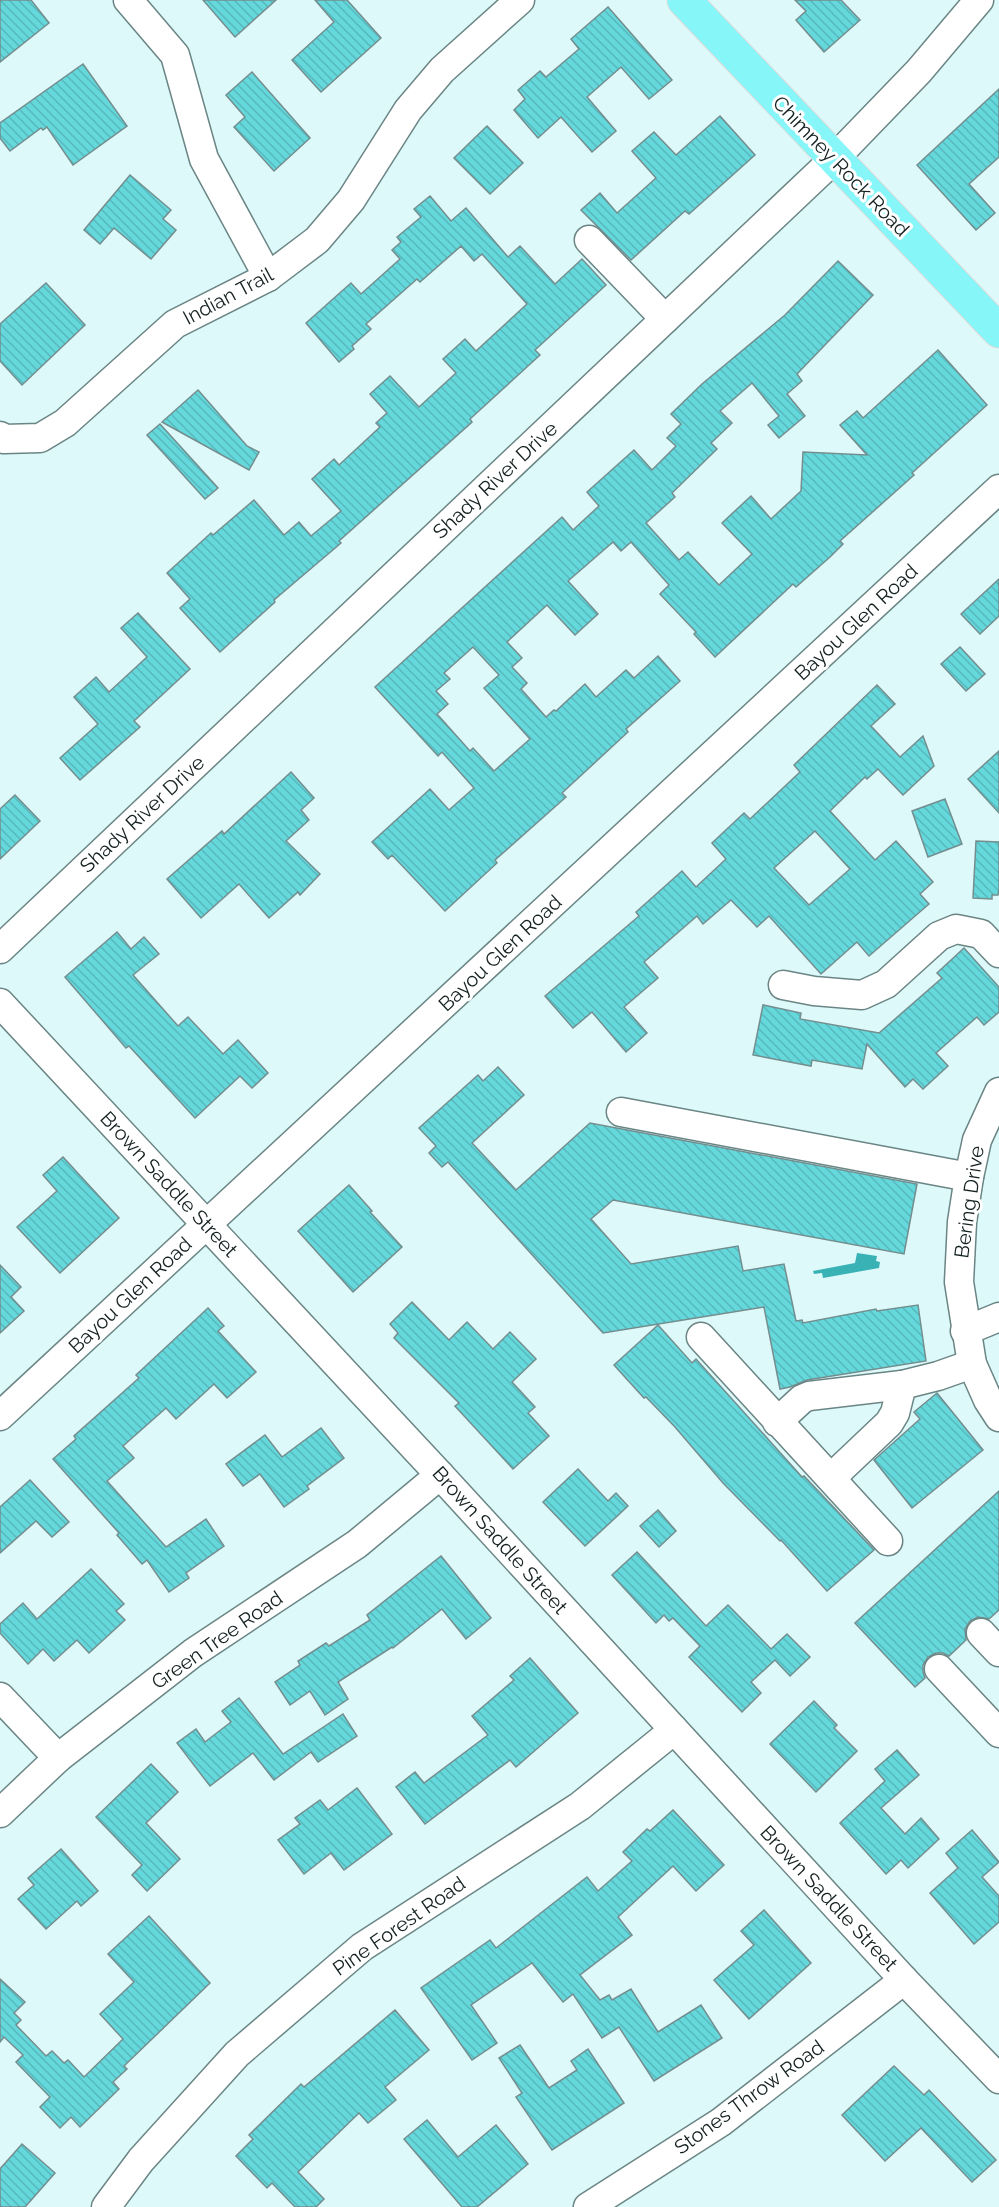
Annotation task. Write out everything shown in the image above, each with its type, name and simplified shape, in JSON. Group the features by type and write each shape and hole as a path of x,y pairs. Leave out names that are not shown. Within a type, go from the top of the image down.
{"main road":[{"name":"Chimney Rock Road","path":"684,0 999,331"}],"street":[{"name":"Indian Trail","path":"0,436 4,439 40,438 65,423 175,324 267,278 316,240 351,200 408,110 442,70 520,0"},
{"name":"Shady River Drive","path":"0,949 834,159 919,71 979,0"},
{"path":"133,2 175,55 204,159 267,278"},
{"path":"589,240 664,319"},
{"name":"Bayou Glen Road","path":"0,1416 999,489"},
{"path":"783,985 814,992 862,995 886,984 939,936 957,929 981,934 999,953"},
{"name":"Brown Saddle Street","path":"0,1003 441,1475 904,1980 999,2079"},
{"name":"Bering Drive","path":"995,1404 972,1364 959,1282 962,1222 969,1177 988,1142 999,1092"},
{"path":"621,1112 969,1177"},
{"path":"966,1331 997,1318"},
{"path":"701,1338 888,1541"},
{"path":"777,1422 802,1399 809,1396 902,1385 972,1364"},
{"path":"831,1478 889,1423 895,1413 902,1385"},
{"name":"Green Tree Road","path":"0,1813 58,1758 194,1653 357,1544 441,1475"},
{"path":"939,1669 999,1732"},
{"path":"0,1698 58,1758"},
{"name":"Pine Forest Road","path":"106,2207 141,2160 237,2054 362,1947 579,1806 674,1730"},
{"name":"Stones Throw Road","path":"588,2207 722,2122 904,1980"}],"water":[{"path":"857,1253 877,1256 876,1261 880,1262 879,1268 823,1278 822,1273 814,1274 813,1271 855,1263"}],"building":[{"path":"0,0 31,0 49,23 0,62"},
{"path":"203,0 276,0 235,37"},
{"path":"315,0 347,0 381,38 321,92 292,60 334,22"},
{"path":"795,0 841,0 860,20 824,52 796,20 806,11"},
{"path":"608,7 672,80 649,99 621,67 587,97 616,131 592,152 561,117 538,138 514,110 525,99 518,90 540,71 546,77 579,49 571,39"},
{"path":"83,64 127,126 73,165 47,127 43,130 41,128 10,151 0,138 0,123"},
{"path":"252,72 310,138 274,171 234,127 245,117 226,95"},
{"path":"999,89 999,157 969,184 995,213 976,230 917,165"},
{"path":"720,116 755,155 689,214 685,211 631,260 581,210 600,193 617,213 656,178 632,151 654,132 676,155"},
{"path":"487,126 523,163 490,194 454,158"},
{"path":"130,175 171,210 163,219 176,230 151,259 114,228 100,244 84,230"},
{"path":"430,196 451,221 466,208 508,257 520,246 555,284 582,259 606,285 535,350 540,355 470,419 472,422 339,541 341,543 274,600 275,602 220,652 180,608 190,599 167,573 211,533 213,535 254,500 284,535 299,522 311,536 341,511 312,479 334,459 339,465 380,427 376,423 387,413 370,394 390,376 419,407 456,373 443,359 465,339 476,351 527,304 482,254 474,261 461,246 420,282 417,279 366,324 371,329 352,346 354,349 339,362 306,323 351,283 361,294 400,259 392,250 401,242 397,237 421,217 414,209"},
{"path":"838,261 873,295 797,374 802,381 787,394 805,416 779,438 768,425 779,416 752,383 720,411 732,423 711,443 717,449 672,493 675,497 646,523 679,560 688,552 719,585 752,554 722,523 751,496 771,519 801,491 803,452 867,455 840,425 857,411 863,418 938,350 987,405 912,473 914,475 840,541 843,544 830,557 796,587 793,584 715,657 694,634 696,632 660,594 669,585 631,542 621,551 613,542 568,581 598,614 575,635 547,605 507,642 522,658 512,667 527,683 521,689 546,717 554,710 556,711 585,684 596,697 626,670 634,678 658,656 680,681 626,729 628,732 562,793 566,797 495,860 497,863 445,911 392,855 388,859 372,842 430,789 449,810 474,788 442,752 438,756 375,687 562,517 573,530 599,506 587,492 634,450 652,470 676,446 667,438 681,424 671,414 702,384 785,315","holes":["473,647 499,675 484,688 530,739 494,771 473,748 470,751 437,714 448,704 436,691 450,679 444,673"]},
{"path":"46,283 85,325 22,385 0,361 0,324"},
{"path":"198,390 247,446 259,452 249,470 162,422"},
{"path":"160,424 218,488 205,499 147,435"},
{"path":"999,579 999,616 980,634 961,614"},
{"path":"138,613 190,669 134,721 140,727 80,780 60,758 98,724 74,697 96,677 109,692 147,657 121,628"},
{"path":"960,647 985,674 966,691 941,664"},
{"path":"877,685 895,704 871,726 900,757 923,736 934,766 903,795 878,769 867,779 865,777 830,811 875,860 896,841 933,882 920,894 929,904 869,956 857,942 821,974 769,916 757,927 731,900 703,924 697,916 644,962 658,978 624,1007 647,1033 626,1052 592,1012 573,1028 545,996 639,916 636,912 682,871 696,887 726,859 712,843 744,813 750,819 800,772 794,765","holes":["815,831 850,869 809,905 774,868"]},
{"path":"999,751 999,813 968,779"},
{"path":"291,772 314,798 301,810 309,820 286,841 320,874 300,895 298,892 269,918 239,884 201,918 167,879 222,831 224,834"},
{"path":"15,795 40,821 0,859 0,809"},
{"path":"945,799 962,844 928,857 912,811"},
{"path":"976,841 999,842 999,889 998,895 992,895 992,899 973,898"},
{"path":"117,932 131,949 144,937 159,954 133,975 178,1026 188,1017 223,1054 238,1040 268,1073 252,1088 240,1076 195,1118 129,1046 126,1048 65,977"},
{"path":"964,948 999,987 999,1012 984,1025 977,1017 936,1053 948,1066 923,1089 913,1079 905,1087 867,1044 862,1069 812,1060 811,1066 753,1055 763,1005 801,1013 800,1019 879,1033 942,978 937,973"},
{"path":"498,1067 524,1095 472,1143 516,1190 590,1123 917,1184 904,1254 613,1200 591,1219 631,1264 738,1246 743,1271 784,1264 796,1321 802,1320 803,1323 876,1309 877,1311 918,1305 926,1361 807,1380 780,1389 764,1307 603,1333 448,1162 442,1167 429,1153 436,1146 419,1128 478,1075 483,1081"},
{"path":"63,1157 119,1218 60,1273 17,1227 57,1191 43,1175"},
{"path":"349,1185 402,1247 353,1292 298,1231"},
{"path":"0,1265 21,1287 11,1297 24,1311 0,1333"},
{"path":"412,1302 449,1340 467,1322 493,1349 510,1332 536,1359 512,1382 535,1407 528,1413 549,1436 513,1469 455,1406 459,1403 394,1338 398,1333 390,1324"},
{"path":"208,1308 224,1326 218,1331 256,1372 227,1398 214,1384 176,1419 166,1408 123,1446 134,1458 107,1481 166,1547 206,1519 224,1546 186,1573 189,1578 169,1592 147,1560 142,1564 117,1535 119,1533 53,1459 76,1439 74,1436 139,1378 136,1375"},
{"path":"658,1325 692,1363 696,1359 802,1477 804,1476 874,1550 827,1591 781,1540 723,1483 675,1427 614,1365"},
{"path":"937,1393 983,1450 912,1508 874,1460 920,1419 914,1412"},
{"path":"321,1428 344,1458 307,1486 309,1489 284,1507 260,1474 243,1486 226,1464 265,1435 282,1457"},
{"path":"578,1469 608,1501 616,1493 628,1506 585,1546 543,1502"},
{"path":"30,1480 69,1522 52,1537 36,1521 0,1553 0,1507"},
{"path":"999,1491 999,1610 989,1619 978,1617 970,1621 965,1629 966,1640 949,1656 936,1653 928,1657 923,1665 925,1678 915,1687 855,1623"},
{"path":"658,1510 676,1531 659,1547 640,1526"},
{"path":"637,1552 706,1626 728,1605 771,1649 787,1634 810,1657 790,1676 775,1660 751,1682 761,1693 742,1712 689,1657 700,1646 673,1618 669,1621 664,1615 656,1623 612,1575"},
{"path":"441,1556 491,1618 466,1639 442,1609 393,1648 338,1682 348,1699 325,1715 310,1691 290,1705 275,1682 300,1665 298,1661 326,1643 329,1646 370,1620 367,1615"},
{"path":"91,1569 124,1604 116,1611 125,1620 89,1653 77,1640 54,1661 43,1649 28,1664 0,1633 0,1624 23,1603 37,1619"},
{"path":"530,1658 578,1713 516,1767 510,1760 425,1824 396,1787 415,1772 424,1783 488,1735 472,1716 514,1680 510,1676"},
{"path":"239,1698 283,1754 343,1714 357,1736 318,1762 311,1752 274,1780 253,1753 210,1786 177,1743 196,1729 205,1742 231,1722 222,1711"},
{"path":"814,1701 837,1725 834,1728 857,1751 816,1792 770,1744"},
{"path":"897,1750 919,1775 881,1808 905,1834 921,1818 939,1839 908,1868 901,1860 886,1874 840,1823 885,1781 875,1769"},
{"path":"151,1764 178,1792 146,1823 180,1859 147,1891 132,1875 142,1865 96,1817"},
{"path":"357,1788 392,1834 344,1870 331,1853 304,1874 278,1840 300,1824 295,1818 320,1800 328,1810"},
{"path":"673,1810 724,1865 696,1891 673,1866 618,1917 632,1935 580,1975 600,2000 609,1995 612,2000 631,1989 658,2032 701,2005 722,2038 654,2081 619,2027 602,2038 573,1994 563,2002 532,1963 471,2005 497,2043 472,2060 421,1988 490,1940 496,1948 587,1877 598,1891 632,1861 623,1852 647,1829 650,1831"},
{"path":"972,1830 999,1862 982,1877 999,1896 999,1922 974,1944 930,1893 958,1868 946,1853"},
{"path":"61,1849 98,1891 81,1906 77,1901 46,1929 18,1899 34,1885 28,1878"},
{"path":"764,1910 811,1963 749,2019 714,1980 754,1945 741,1931"},
{"path":"149,1916 210,1983 124,2066 127,2069 113,2082 119,2089 80,2127 71,2117 60,2128 40,2107 50,2097 16,2062 23,2055 4,2037 0,2042 0,1979 25,2002 14,2013 21,2020 16,2025 46,2056 52,2051 64,2063 68,2060 84,2077 123,2039 100,2014 134,1982 108,1954"},
{"path":"395,2010 429,2050 385,2087 396,2100 368,2123 359,2113 298,2172 324,2199 316,2207 295,2207 272,2183 267,2188 236,2156 253,2139 249,2135 301,2084 304,2087"},
{"path":"520,2045 549,2088 577,2070 571,2061 588,2049 624,2103 552,2150 516,2097 522,2093 499,2058"},
{"path":"894,2066 924,2095 929,2090 996,2160 972,2182 921,2128 885,2161 842,2115"},
{"path":"427,2120 458,2157 496,2125 528,2164 477,2207 462,2207 404,2139"},
{"path":"22,2144 55,2173 25,2207 0,2207 0,2169"}]}
